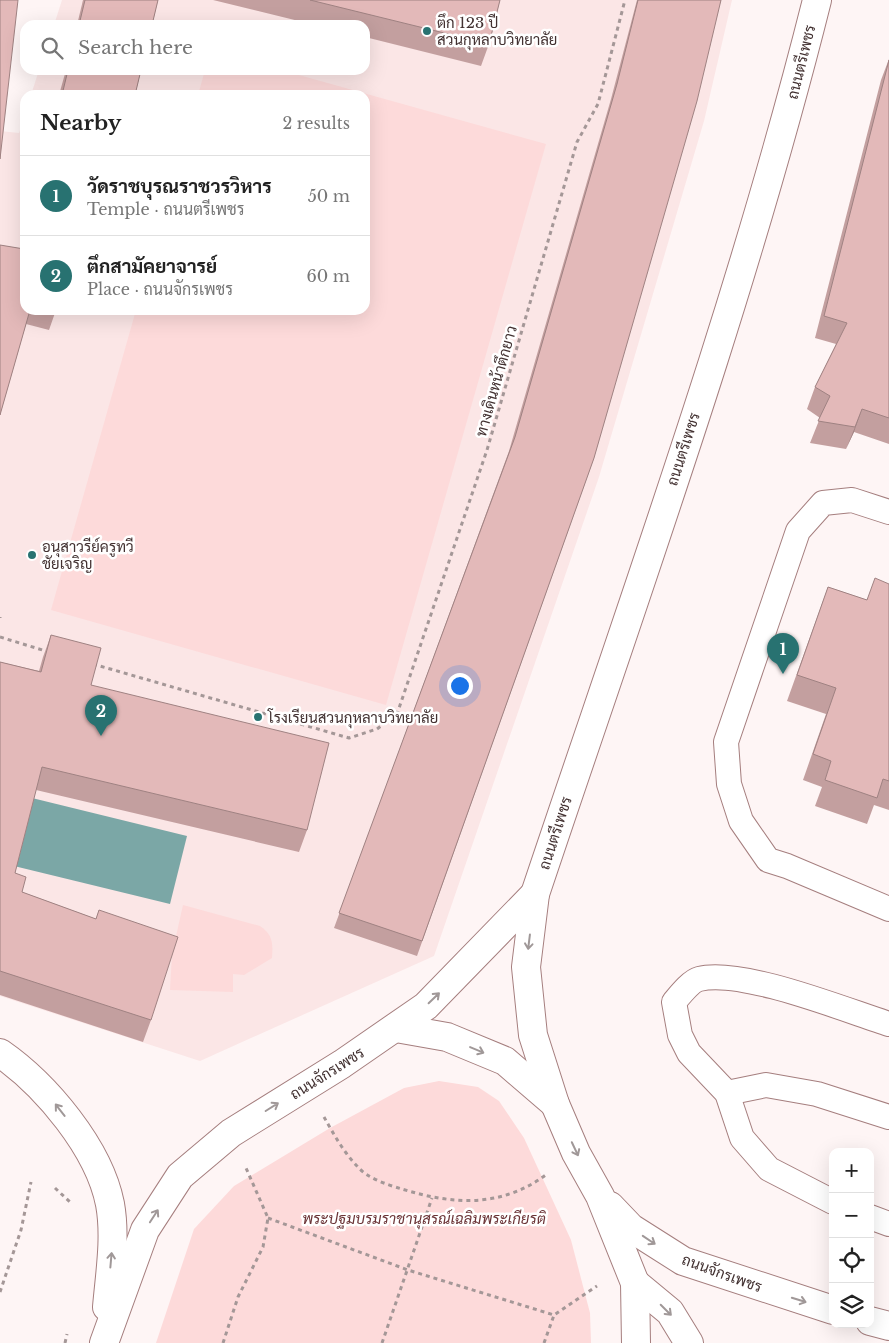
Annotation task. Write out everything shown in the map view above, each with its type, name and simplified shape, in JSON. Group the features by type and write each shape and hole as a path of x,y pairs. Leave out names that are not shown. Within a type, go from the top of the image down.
{"main road":[{"name":"ถนนตรีเพชร","path":"555,1104 532,1035 526,967 535,894 732,301 791,105 817,0"},
{"name":"ถนนตรีเพชร","path":"396,1028 426,1006 457,977 535,894"},
{"name":"ถนนจักรเพชร","path":"104,1343 145,1230 180,1176 231,1133 396,1028 447,1037 505,1062 555,1104 576,1153 600,1196 632,1274"},
{"name":"ถนนจักรเพชร","path":"0,1053 57,1106 95,1162 110,1204 112,1240 104,1343"},
{"name":"ถนนจักรเพชร","path":"600,1196 631,1228 683,1261 829,1309"},
{"path":"632,1274 636,1343"},
{"path":"632,1274 670,1312 689,1343"},
{"path":"874,1322 889,1326"}],"lane":[{"path":"889,512 852,500 823,502 798,531 726,742 729,784 741,821 768,860 889,908"},
{"path":"829,1200 769,1169 742,1138 727,1093 689,1052 680,1035 674,1002 697,979 725,976 769,986 889,1024"},
{"path":"727,1093 766,1085 817,1094 889,1117"},
{"path":"874,1218 889,1224"}],"path":[{"name":"ทางเดินหน้าตึกยาว","path":"85,662 349,738 377,729 397,714 488,450 577,142 598,104 625,0"},
{"path":"0,638 57,654"},
{"path":"306,1086 330,1128 358,1169 389,1185 432,1198 457,1202 495,1198 524,1189 576,1153"},
{"path":"223,1343 238,1297 263,1247 268,1218 231,1133"},
{"path":"0,1292 21,1230 31,1182"},
{"path":"382,1343 432,1198"},
{"path":"268,1218 408,1270 554,1315"},
{"path":"544,1343 554,1315 632,1274"}],"shaded area":[{"name":"โรงเรียนสวนกุหลาบวิทยาลัย","path":"62,0 732,0 704,121 599,477 434,956 200,1061 0,996 0,131 19,133 20,130 20,315 370,315 370,90 33,90 37,75 370,75 370,20 56,20"}],"green space":[{"path":"204,75 299,75 353,90 199,90"},
{"path":"370,95 546,144 386,705 51,610 135,315 370,315"},
{"path":"183,905 260,926 270,936 272,958 244,975 233,974 233,992 170,990 172,954"},
{"name":"พระปฐมบรมราชานุสรณ์เฉลิมพระเกียรติ","path":"439,1081 478,1087 499,1101 524,1138 571,1240 590,1313 591,1343 156,1343 194,1229 234,1186 330,1128 404,1088"}],"water":[{"path":"32,798 187,836 170,904 14,866"}],"building":[{"path":"0,0 18,0 0,159"},
{"path":"85,0 158,0 153,20 80,20"},
{"path":"310,0 500,0 489,44"},
{"path":"638,0 721,0 697,101 594,458 422,941 339,913 515,437 617,84"},
{"path":"889,60 889,418 862,409 855,427 818,421 830,396 815,387 847,323 824,316"},
{"path":"67,75 140,75 136,90 63,90"},
{"path":"0,245 20,248 20,315 29,315 0,415"},
{"path":"875,578 889,584 889,781 883,779 877,798 825,780 831,761 813,754 836,688 797,675 828,587 867,600"},
{"path":"51,635 101,648 91,685 329,743 307,830 42,767 15,873 26,877 22,892 96,919 99,910 178,937 151,1020 0,971 0,662 41,672"}],"place":[{"name":"ตึก 123 ปี สวนกุหลาบวิทยาลัย","path":"427,31"},
{"name":"อนุสาวรีย์ครูทวี ชัยเจริญ","path":"32,555"},
{"name":"วัดราชบุรณราชวรวิหาร","path":"783,674"},
{"name":"โรงเรียนสวนกุหลาบวิทยาลัย","path":"258,717"},
{"name":"ตึกสามัคยาจารย์","path":"101,736"}]}
